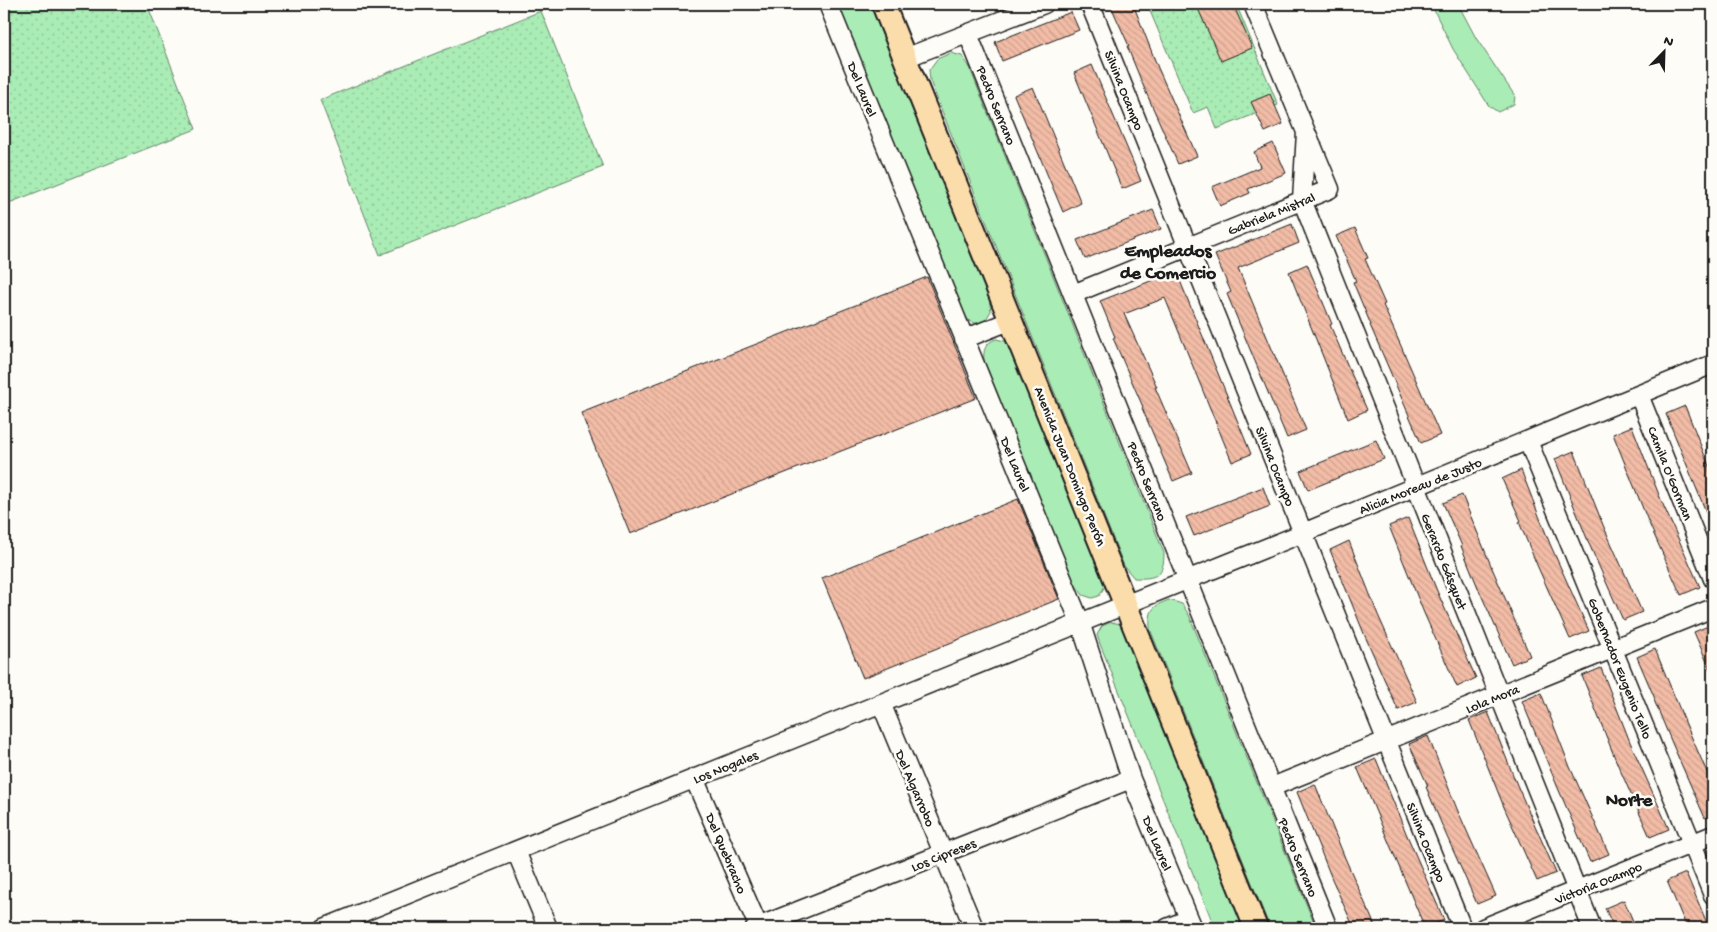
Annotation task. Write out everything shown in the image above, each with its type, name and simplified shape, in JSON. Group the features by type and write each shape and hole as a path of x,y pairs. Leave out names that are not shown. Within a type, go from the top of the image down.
{"main road":[{"name":"Avenida Juan Domingo Perón","path":"883,4 1256,928"}],"street":[{"name":"Del Laurel","path":"828,4 1080,622 1131,779 1191,924"},
{"path":"905,58 1044,4"},
{"name":"Silvina Ocampo","path":"1090,4 1462,928"},
{"name":"Gerardo Gásquet","path":"1253,4 1330,189"},
{"name":"Pedro Serrano","path":"968,34 1328,928"},
{"name":"Gerardo Gásquet","path":"1306,132 1302,200 1592,928"},
{"name":"Gabriela Mistral","path":"1073,294 1330,189"},
{"path":"964,339 1012,320"},
{"name":"Alicia Moreau de Justo","path":"1126,603 1416,487 1713,364"},
{"name":"Camila O'Gorman","path":"1639,395 1713,579"},
{"name":"Gobernador Eugenio Tello","path":"1528,441 1713,895"},
{"name":"Los Nogales","path":"325,928 1126,603"},
{"name":"Lola Mora","path":"1272,787 1713,608"},
{"name":"Del Algarrobo","path":"881,703 974,928"},
{"name":"Del Quebracho","path":"694,778 757,928"},
{"name":"Los Cipreses","path":"757,928 1131,779"},
{"name":"Victoria Ocampo","path":"1483,928 1713,835"},
{"path":"516,851 548,928"},
{"path":"1167,928 1191,924"}],"green space":[{"path":"19,4 147,4 196,129 4,205 4,10"},
{"path":"837,4 870,4 989,297 991,311 985,321 978,324 969,321 960,308"},
{"path":"1147,4 1236,4 1278,105 1217,129 1208,107 1193,113"},
{"path":"1431,4 1458,4 1476,38 1515,96 1514,104 1498,112 1489,106 1453,49"},
{"path":"541,11 603,167 380,255 320,100"},
{"path":"951,53 962,56 969,66 1164,553 1162,567 1153,577 1134,578 1124,566 930,81 929,70 937,59"},
{"path":"996,339 1005,341 1012,350 1103,571 1105,586 1099,596 1092,598 1083,595 1074,583 984,361 986,347"},
{"path":"1169,600 1182,604 1189,615 1316,928 1270,928 1150,629 1151,613 1159,604"},
{"path":"1111,622 1120,624 1127,633 1245,928 1215,928 1100,644 1097,635 1102,626"}],"building":[{"path":"1110,4 1133,4 1158,68 1197,156 1178,164"},
{"path":"1196,4 1233,4 1252,48 1221,61"},
{"path":"1071,12 1079,30 1002,61 995,42"},
{"path":"1092,65 1141,181 1122,189 1074,73"},
{"path":"1033,87 1081,203 1063,212 1014,95"},
{"path":"1270,94 1283,124 1265,132 1251,102"},
{"path":"1273,143 1286,173 1248,189 1250,193 1220,206 1212,187 1260,167 1254,152"},
{"path":"1153,210 1161,229 1085,259 1077,240"},
{"path":"1292,224 1299,243 1238,268 1306,430 1287,438 1227,294 1231,292 1215,255"},
{"path":"1355,228 1368,258 1365,259 1385,304 1383,305 1440,435 1421,443 1370,325 1353,282 1356,281 1336,236"},
{"path":"1307,264 1332,324 1330,325 1367,410 1348,419 1289,272"},
{"path":"1176,271 1251,454 1232,462 1165,298 1124,314 1157,387 1155,387 1192,473 1173,481 1113,338 1115,337 1100,301"},
{"path":"927,277 976,398 630,534 581,413"},
{"path":"1685,406 1713,476 1713,529 1666,414"},
{"path":"1632,426 1661,500 1700,587 1681,595 1648,521 1613,434"},
{"path":"1376,440 1384,459 1308,490 1300,471"},
{"path":"1574,451 1603,525 1642,612 1623,620 1590,546 1555,459"},
{"path":"1521,470 1550,544 1589,631 1570,639 1502,479"},
{"path":"1263,487 1270,506 1194,536 1186,517"},
{"path":"1462,495 1530,656 1512,664 1443,503"},
{"path":"1018,499 1059,599 863,678 822,578"},
{"path":"1408,518 1437,591 1476,678 1457,687 1424,613 1389,526"},
{"path":"1349,541 1378,615 1417,702 1398,710 1330,550"},
{"path":"1713,624 1713,676 1694,632"},
{"path":"1655,649 1713,786 1713,814 1705,818 1637,657"},
{"path":"1601,668 1630,742 1669,829 1650,837 1617,763 1582,676"},
{"path":"1541,693 1570,767 1609,854 1590,862 1522,701"},
{"path":"1488,712 1517,785 1556,873 1537,881 1504,807 1469,720"},
{"path":"1428,736 1457,809 1496,896 1477,904 1409,744"},
{"path":"1376,759 1444,920 1425,928 1357,767"},
{"path":"1315,784 1376,928 1354,928 1332,879 1297,792"},
{"path":"1686,873 1709,928 1687,928 1667,881"},
{"path":"1624,900 1636,928 1614,928 1605,908"}],"district":[{"name":"Empleados de Comercio","path":"1168,260"},
{"name":"Norte","path":"1629,798"}]}
